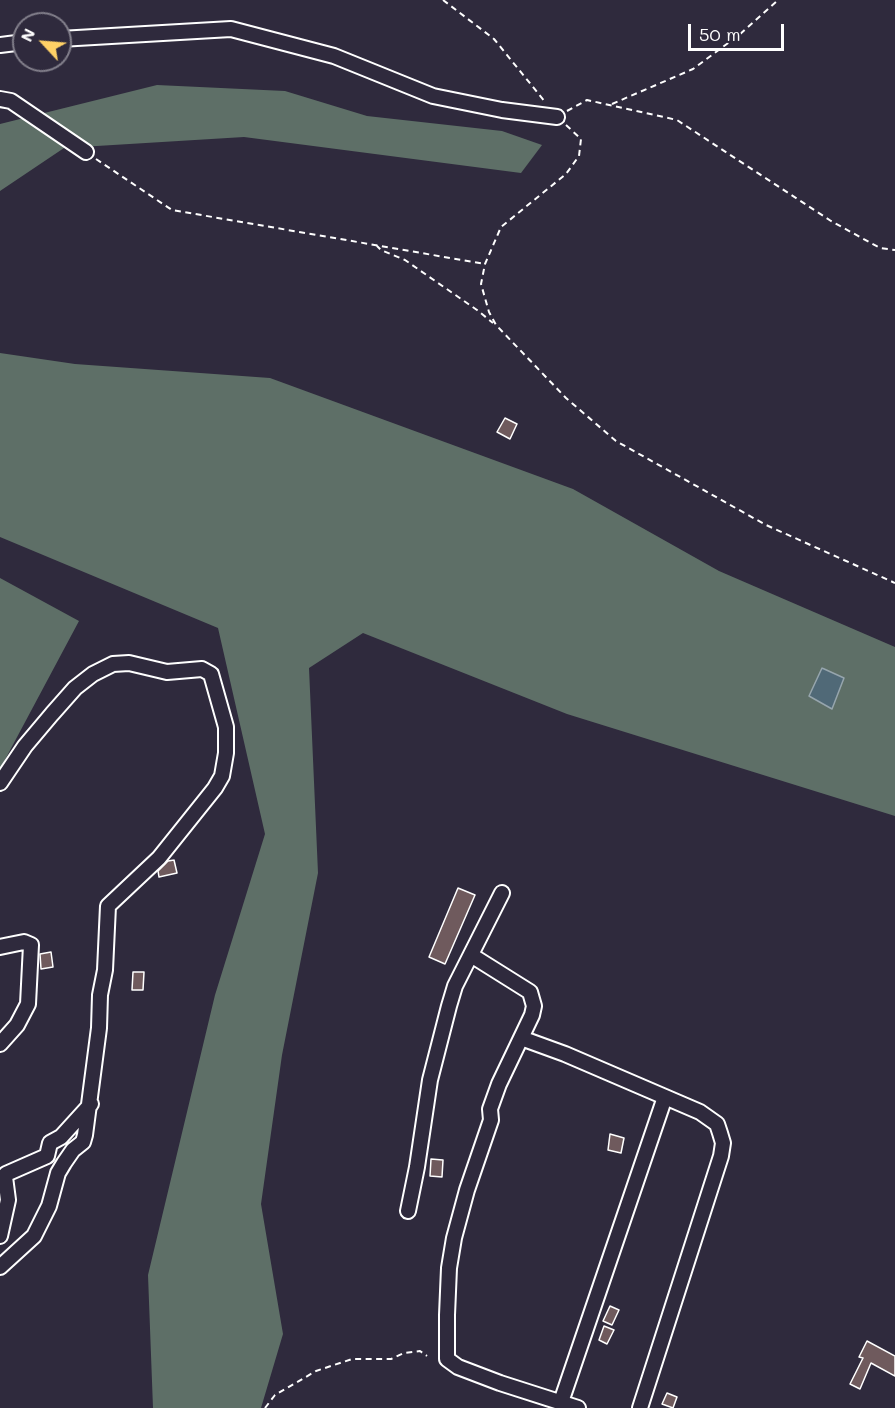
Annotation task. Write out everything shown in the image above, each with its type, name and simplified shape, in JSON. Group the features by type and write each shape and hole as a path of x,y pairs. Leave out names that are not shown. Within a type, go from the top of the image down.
{"street":[{"path":"72,38 231,28 334,56 433,96 502,110 556,117"},
{"path":"0,99 11,101 86,152"},
{"path":"0,783 25,746 75,688 113,664 129,663 167,672 202,669 211,674 226,728 226,753 222,776 159,858 108,906 105,970 100,995 91,1104 82,1142 64,1162 34,1236 0,1267"},
{"path":"408,1211 430,1080 455,986 502,893"},
{"path":"0,948 24,942 31,945 28,1004 17,1025 1,1041"},
{"path":"471,955 530,992 534,1005 490,1109 491,1120 467,1190 454,1238 449,1268 447,1355 449,1361 458,1367 578,1408"},
{"path":"520,1038 565,1054 700,1112 717,1124 723,1143 721,1156 640,1408"},
{"path":"561,1402 665,1097"},
{"path":"0,1236 8,1200 6,1174 47,1156 50,1143 61,1137 91,1104"}],"path":[{"path":"443,0 494,39 556,117 581,139 579,156 566,174 501,227 485,264 481,284 489,312 496,325"},
{"path":"609,105 693,69 739,35 778,0"},
{"path":"556,117 586,100 677,120 831,221 880,248 895,250"},
{"path":"86,152 172,210 485,264"},
{"path":"375,244 381,250 405,260 496,325 566,398 616,441 766,525 895,584"},
{"path":"265,1408 275,1395 316,1371 352,1359 391,1359 404,1353 420,1351 427,1356"}],"green space":[{"path":"157,85 285,91 367,116 502,131 542,145 521,173 244,137 64,148 0,191 0,124"},
{"path":"0,353 75,364 270,378 573,489 719,571 895,647 895,816 567,714 363,633 309,668 318,873 282,1055 261,1204 283,1334 261,1408 153,1408 148,1275 215,995 265,834 218,628 0,537"},
{"path":"0,578 79,621 0,769"}],"water":[{"path":"822,668 844,678 832,709 809,696"}],"building":[{"path":"505,418 517,424 510,439 497,432"},
{"path":"174,860 177,873 159,877 158,871 168,861"},
{"path":"458,888 475,895 445,964 429,957"},
{"path":"51,952 53,967 41,969 40,954"},
{"path":"133,972 144,972 143,990 132,990"},
{"path":"610,1134 624,1138 621,1153 608,1150"},
{"path":"431,1159 443,1160 442,1177 430,1176"},
{"path":"610,1306 619,1310 612,1325 603,1321"},
{"path":"604,1326 614,1330 607,1344 599,1340"},
{"path":"867,1341 895,1356 895,1376 871,1363 860,1389 850,1384 863,1358 859,1357"},
{"path":"667,1393 677,1397 673,1408 662,1404"}]}
